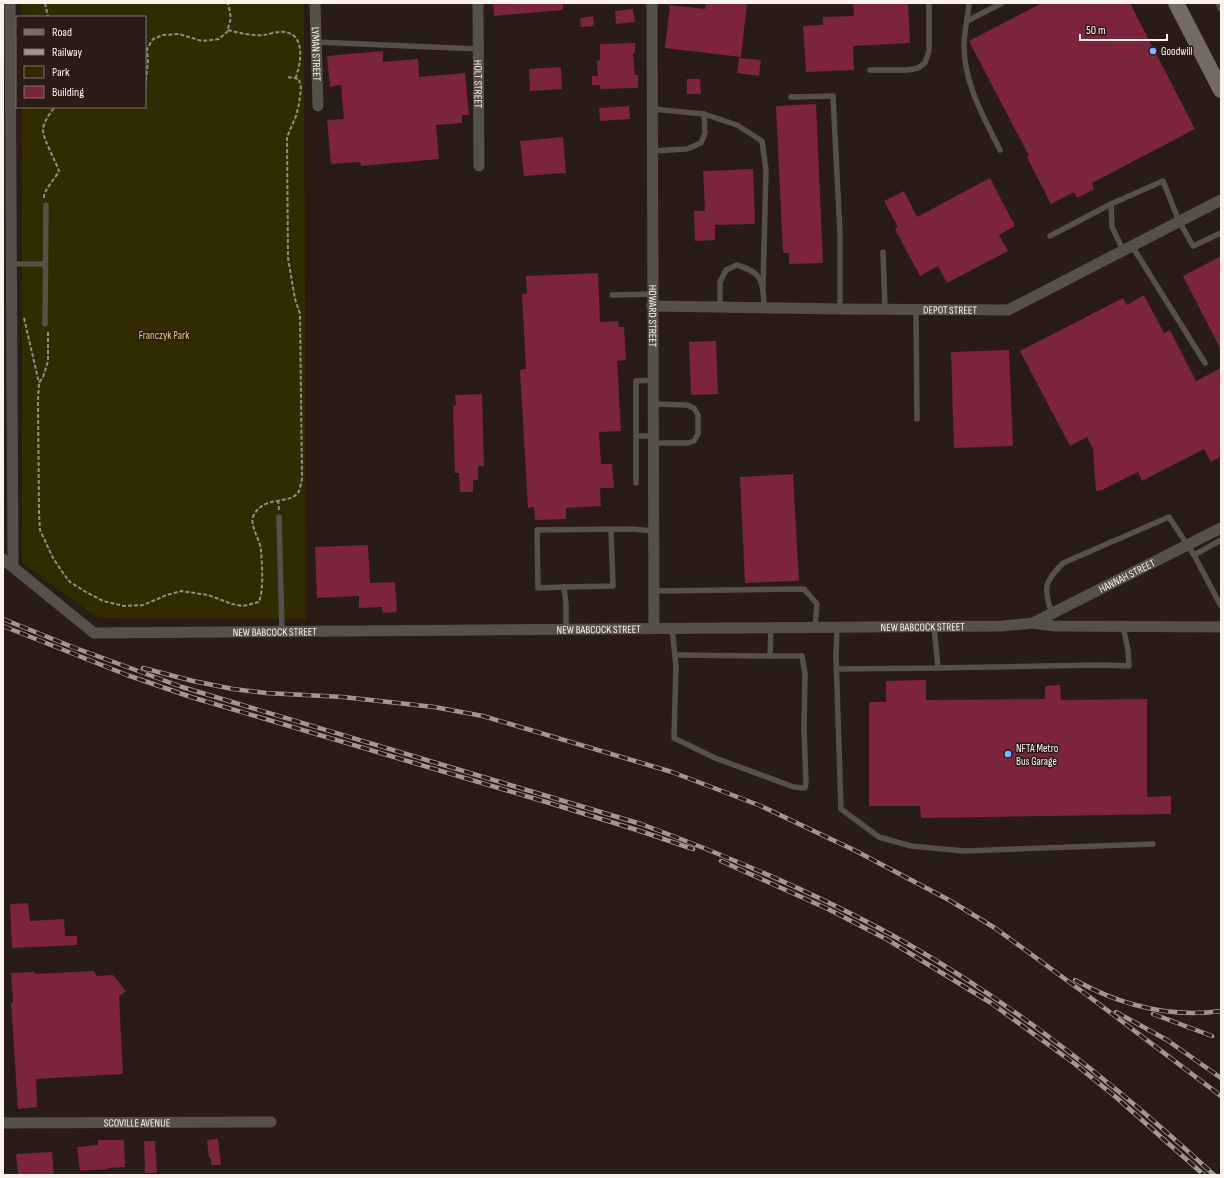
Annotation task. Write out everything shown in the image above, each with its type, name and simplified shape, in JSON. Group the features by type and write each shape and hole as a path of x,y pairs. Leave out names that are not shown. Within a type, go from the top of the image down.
{"main road":[{"path":"1176,3 1221,90"}],"street":[{"path":"10,3 6,41 7,176 11,264 13,568"},
{"name":"LYMAN STREET","path":"315,3 318,106"},
{"name":"HOLT STREET","path":"478,3 479,166"},
{"name":"HOWARD STREET","path":"652,3 652,380 654,628"},
{"name":"DEPOT STREET","path":"652,306 1008,310 1221,200"},
{"name":"HANNAH STREET","path":"1033,623 1221,528"},
{"name":"NEW BABCOCK STREET","path":"3,559 94,633 1003,626 1033,623 1054,626 1221,627"},
{"name":"SCOVILLE AVENUE","path":"3,1123 271,1122"}],"lane":[{"path":"870,70 908,70 918,68 925,63 929,51 929,3"},
{"path":"969,3 964,46 967,69 980,110 1000,150"},
{"path":"967,21 1002,3"},
{"path":"1218,3 1221,9"},
{"path":"316,42 478,49"},
{"path":"791,97 833,96 840,233 840,309"},
{"path":"652,109 704,114 737,125 762,140 766,170 763,287 764,308"},
{"path":"652,151 687,149 701,143 705,133 704,114"},
{"path":"1050,236 1111,204 1162,181 1179,221 1193,246 1221,233"},
{"path":"1111,204 1112,227 1205,363"},
{"path":"45,324 46,205"},
{"path":"883,252 885,309"},
{"path":"11,264 45,264"},
{"path":"720,307 720,282 726,270 737,265 750,269 760,278 763,287"},
{"path":"612,295 652,294"},
{"path":"916,310 917,419"},
{"path":"636,484 636,380 652,380"},
{"path":"636,436 653,440 688,443 694,441 698,434 698,415 694,408 687,405 653,404"},
{"path":"279,517 282,631"},
{"path":"1052,614 1048,604 1046,588 1051,575 1063,563 1169,517 1194,555 1221,606"},
{"path":"611,529 613,586 538,588 537,530 611,529 654,531"},
{"path":"1194,555 1221,540"},
{"path":"564,587 566,629"},
{"path":"654,591 804,589 817,604 815,627"},
{"path":"934,626 938,668"},
{"path":"836,669 1103,665 1129,666 1128,650 1123,626"},
{"path":"838,627 836,669 840,809 879,837 911,846 964,851 1152,844"},
{"path":"672,628 676,666 674,738 715,758 794,787 805,788 805,674 802,656 675,655"},
{"path":"770,628 770,656"}],"path":[{"path":"45,3 48,16"},
{"path":"146,79 148,62 147,48 153,39 164,35 180,34 202,41 218,39 228,30 231,18 228,3"},
{"path":"228,30 254,36 285,32 292,35 300,44 300,59 298,73 295,79"},
{"path":"24,317 39,383 39,459 37,478 40,530 53,558 70,582 102,601 124,606 143,605 168,595 181,592 208,595 232,604 243,606 259,602 261,594 261,548 253,527 253,518 258,510 268,503 295,496 299,491 302,478 300,314 295,299 288,258 287,137 296,116 301,88 298,79 288,77"},
{"path":"46,205 44,195 45,192 55,180 59,171 43,130 49,114 54,108"},
{"path":"39,383 43,377 48,360 48,331 45,324"}],"green space":[{"name":"Franczyk Park","path":"22,3 304,3 306,619 98,618 22,563 22,108 146,108 146,16 22,16"}],"building":[{"path":"493,3 563,3 563,10 494,16"},
{"path":"706,3 747,3 741,57 665,48 670,5 705,9"},
{"path":"853,3 908,3 910,43 853,46 854,70 806,72 803,26 823,25 823,17 854,16"},
{"path":"1042,3 1130,3 1195,129 1092,183 1094,189 1077,198 1074,192 1051,204 1027,157 1029,156 969,41"},
{"path":"633,9 635,22 616,24 615,11"},
{"path":"593,16 594,26 581,27 580,18"},
{"path":"635,43 635,53 633,53 635,75 638,75 638,88 600,89 600,85 592,85 592,76 598,76 597,61 600,60 600,44"},
{"path":"383,51 383,62 418,59 419,77 465,73 469,115 462,115 462,123 436,125 439,159 361,166 360,162 331,164 327,120 344,119 341,85 330,87 327,56"},
{"path":"739,58 761,60 759,76 737,73"},
{"path":"561,67 562,89 530,91 529,69"},
{"path":"687,79 700,79 701,94 687,94"},
{"path":"816,104 823,263 789,264 789,253 783,253 776,106"},
{"path":"629,106 630,119 600,121 599,108"},
{"path":"563,137 566,173 524,176 520,141"},
{"path":"753,169 755,224 715,225 715,240 695,241 694,211 705,211 703,171"},
{"path":"990,178 1015,226 999,235 1008,251 947,283 938,266 920,276 895,229 898,227 884,201 904,191 917,217"},
{"path":"1221,256 1221,350 1183,276"},
{"path":"598,273 600,322 618,321 619,327 624,327 626,360 617,361 621,431 599,432 601,464 612,464 614,488 600,488 601,506 566,508 566,519 535,520 534,507 528,508 520,370 526,369 522,294 527,294 526,276"},
{"path":"1144,295 1164,333 1170,330 1196,381 1221,368 1221,456 1211,462 1204,449 1142,481 1138,472 1102,490 1096,491 1093,449 1087,437 1070,446 1020,351 1123,298 1127,305"},
{"path":"716,341 718,394 691,395 689,342"},
{"path":"1009,350 1013,446 954,448 951,352"},
{"path":"482,394 484,466 478,466 478,480 473,480 473,492 460,492 459,473 455,473 453,406 456,405 455,395"},
{"path":"793,474 799,581 745,583 740,477"},
{"path":"368,545 370,583 395,582 397,612 383,613 382,607 359,608 359,596 317,598 315,547"},
{"name":"NFTA Metro Bus Garage","path":"926,680 926,700 1045,699 1045,686 1060,685 1061,700 1147,699 1147,797 1171,796 1171,814 921,818 920,806 869,806 869,702 886,702 886,681"},
{"path":"28,903 30,921 64,919 65,936 77,936 77,945 12,948 10,904"},
{"path":"93,971 97,976 113,975 126,991 119,996 123,1074 36,1079 37,1107 18,1109 11,1003 13,1003 11,973 35,972 35,974"},
{"path":"218,1139 221,1165 211,1165 207,1140"},
{"path":"98,1140 124,1140 125,1167 80,1171 77,1147 98,1145"},
{"path":"144,1141 155,1141 157,1173 145,1173"},
{"path":"52,1152 54,1175 18,1175 16,1154"}],"railway":[{"path":"3,619 70,646 182,687 641,824 710,850 810,894 876,926 908,944 990,995 1029,1022 1068,1051 1142,1111 1214,1175"},
{"path":"3,626 127,675 191,697 546,802 693,849"},
{"path":"143,668 193,681 233,689 266,693 343,697 434,707 483,716 672,772 761,806 856,851 949,900 995,928 1221,1096"},
{"path":"721,861 828,909 888,940 991,1003 1075,1064 1117,1098 1204,1175"},
{"path":"1075,980 1109,996 1145,1008 1183,1013 1221,1011"},
{"path":"1116,1012 1167,1040 1221,1078"},
{"path":"1153,1014 1212,1036"}],"place":[{"name":"Goodwill","path":"1153,51"},
{"name":"NFTA Metro Bus Garage","path":"1008,754"}]}
